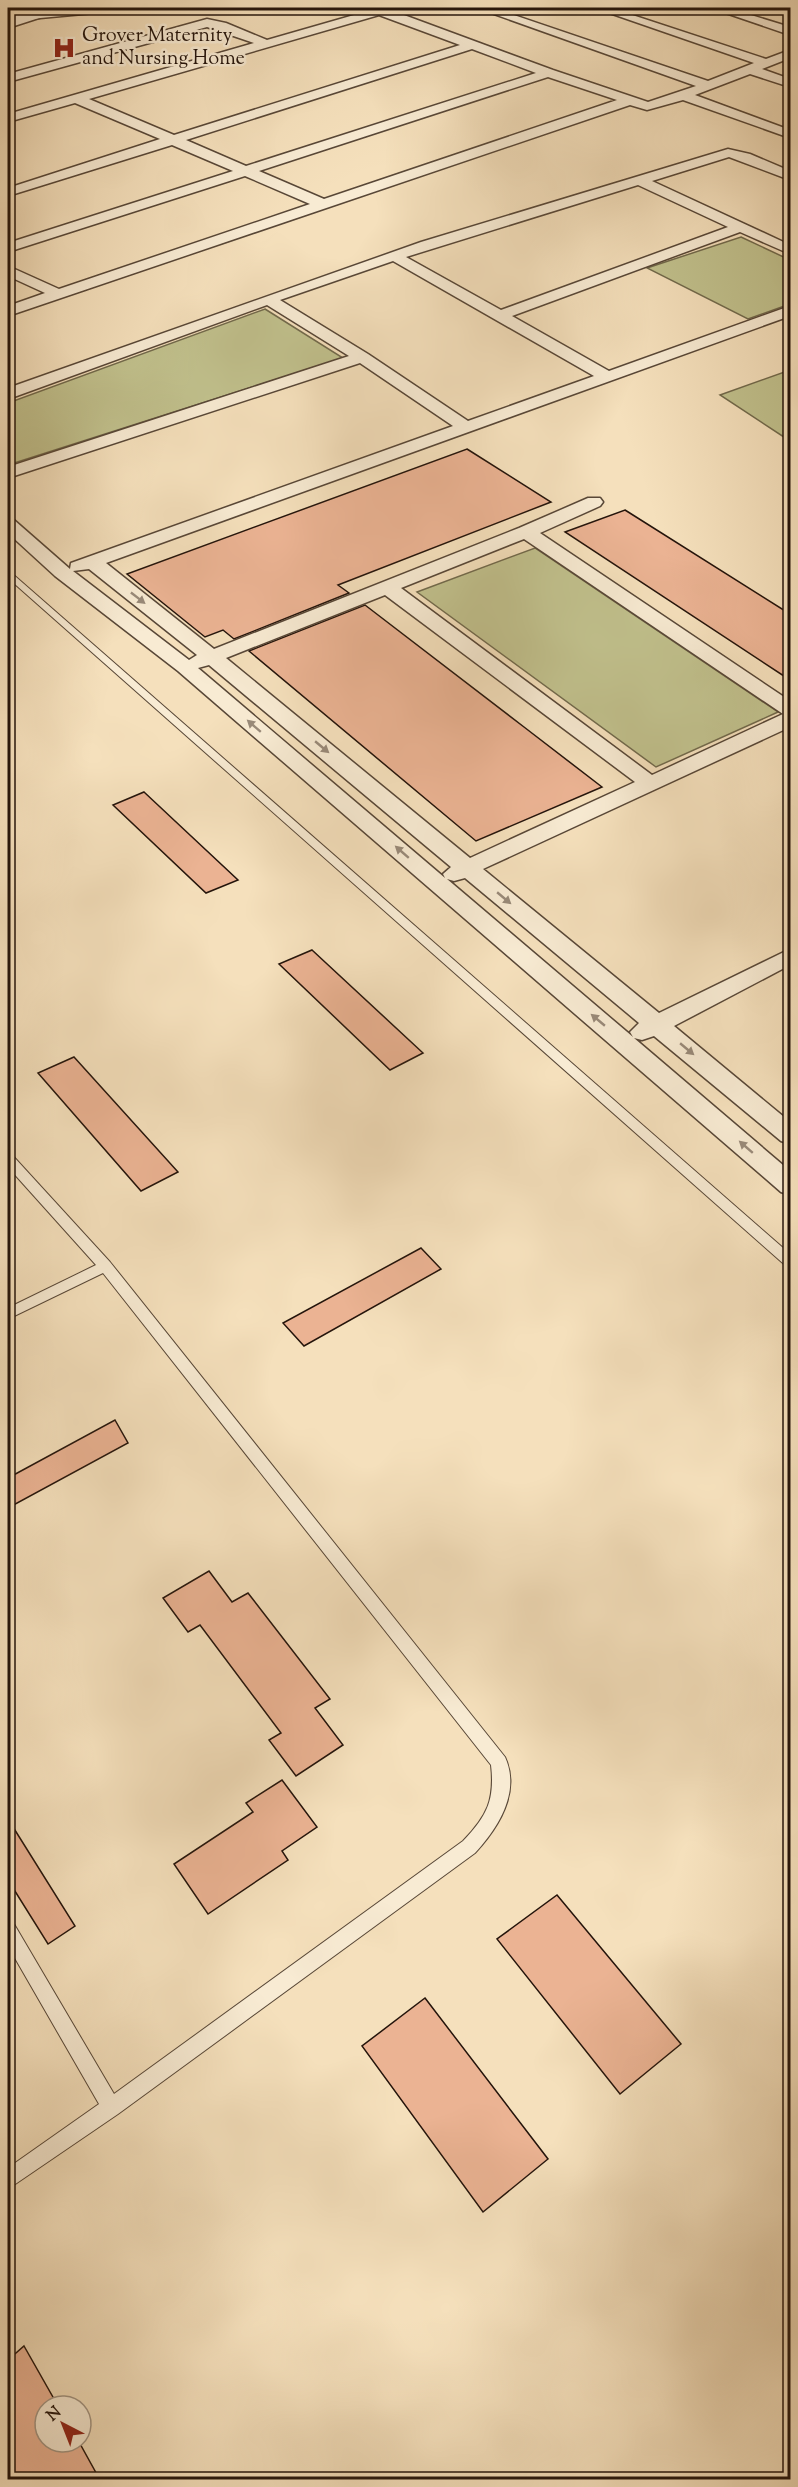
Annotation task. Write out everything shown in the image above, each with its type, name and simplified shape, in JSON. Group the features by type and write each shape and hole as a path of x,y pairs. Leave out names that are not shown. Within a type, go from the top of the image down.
{"street":[{"path":"8,17 48,10 105,8"},
{"path":"483,8 706,85"},
{"path":"601,8 765,63"},
{"path":"717,8 790,31"},
{"path":"8,118 267,44 376,9 627,101 655,105 790,54"},
{"path":"8,24 48,10"},
{"path":"8,78 207,23 222,26 267,44"},
{"path":"8,192 473,45"},
{"path":"748,69 790,83"},
{"path":"39,70 63,82 81,96 173,141 323,204"},
{"path":"8,248 548,73"},
{"path":"682,95 790,134"},
{"path":"8,312 627,101"},
{"path":"8,393 394,256 728,153 745,157 790,176"},
{"path":"639,180 790,250"},
{"path":"501,315 741,227"},
{"path":"394,256 606,376"},
{"path":"8,270 58,294"},
{"path":"268,299 362,357 465,427"},
{"path":"62,572 790,311"},
{"path":"8,473 362,357"},
{"path":"185,667 525,532 594,502"},
{"path":"8,524 62,572 185,667 790,1185"},
{"path":"525,532 790,710"},
{"path":"92,562 212,657 790,1135"},
{"path":"386,586 651,784"},
{"path":"436,882 790,718"},
{"path":"624,1042 790,956"}],"lane":[{"path":"8,573 790,1262"},
{"path":"8,1159 105,1266 499,1762 502,1779 501,1797 490,1825 469,1847 8,2179"},
{"path":"8,1314 105,1266"},
{"path":"8,1930 111,2107"}],"green space":[{"path":"741,237 790,260 790,304 748,319 647,268"},
{"path":"265,309 343,358 8,465 8,403"},
{"path":"790,370 790,441 720,395"},
{"path":"535,548 778,712 656,767 417,592"}],"building":[{"path":"467,449 551,502 338,585 349,593 234,639 223,630 205,637 127,574"},
{"path":"625,510 790,614 790,680 565,532"},
{"path":"365,605 602,787 476,841 249,651"},
{"path":"144,792 238,880 206,893 113,805"},
{"path":"312,950 423,1053 390,1070 279,964"},
{"path":"74,1057 178,1172 141,1191 38,1073"},
{"path":"421,1248 441,1269 304,1346 283,1323"},
{"path":"115,1420 128,1443 8,1508 8,1478"},
{"path":"209,1571 232,1602 248,1593 330,1699 315,1708 343,1745 296,1776 269,1740 281,1733 200,1625 188,1632 163,1598"},
{"path":"282,1780 317,1827 282,1851 288,1860 208,1914 174,1864 253,1812 246,1803"},
{"path":"8,1819 75,1926 48,1944 8,1880"},
{"path":"557,1895 681,2044 620,2094 497,1939"},
{"path":"425,1998 548,2159 483,2212 362,2046"},
{"path":"24,2346 51,2394 33,2394 33,2454 86,2454 100,2480 17,2480 8,2461 8,2360"}],"place":[{"name":"Grover Maternity and Nursing Home","path":"64,48"}]}
